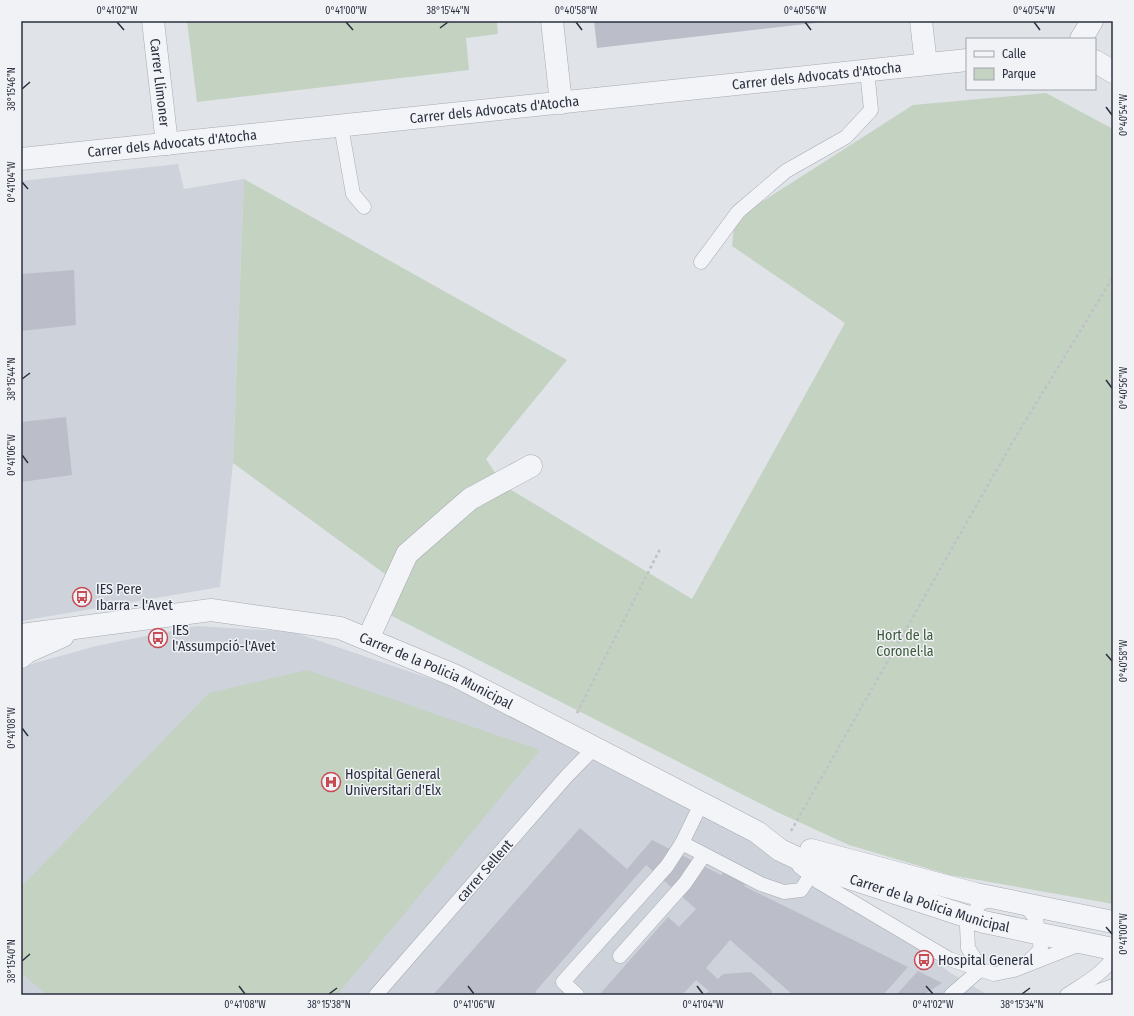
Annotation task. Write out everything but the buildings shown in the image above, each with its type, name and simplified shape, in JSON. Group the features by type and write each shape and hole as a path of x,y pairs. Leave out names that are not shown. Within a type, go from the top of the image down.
{"street":[{"name":"Carrer Llimoner","path":"153,21 167,144"},
{"path":"552,21 561,103"},
{"path":"921,21 926,64"},
{"path":"1082,38 1092,21"},
{"name":"Carrer dels Advocats d'Atocha","path":"21,159 966,60"},
{"path":"1096,62 1113,72"},
{"path":"368,639 407,554 470,499 531,466"},
{"name":"Carrer de la Policia Municipal","path":"21,635 211,610 340,628 456,676 701,804 784,845 993,898 1113,922"},
{"name":"Carrer de la Policia Municipal","path":"21,657 27,652 88,626"},
{"name":"Carrer de la Policia Municipal","path":"784,845 813,871 972,918 1038,934 1113,949"}],"lane":[{"path":"701,262 738,212 786,171 846,137 871,110 867,70"},
{"path":"341,126 353,194 364,207"},
{"name":"carrer Sellent","path":"376,995 565,778 594,748"},
{"path":"577,995 563,982 656,881 682,843 701,804"},
{"path":"682,843 761,884 784,892 801,890 813,871 949,959 994,974 1024,966 1083,943"},
{"path":"620,956 685,883 704,855"},
{"path":"656,881 673,896"},
{"path":"980,969 968,948 967,926 979,904 993,898"},
{"path":"1024,904 1036,919 1040,949 1024,966"},
{"path":"1067,995 1091,980 1112,961 1113,955"},
{"path":"951,995 980,969"},
{"path":"1087,995 1113,986"}],"path":[{"path":"784,845 1012,443 1113,277"},
{"path":"567,733 660,549"}],"shaded area":[{"path":"178,164 184,189 244,179 233,463 220,587 21,621 21,181"},
{"name":"Hospital General Universitari d'Elx","path":"196,626 293,632 446,684 834,880 949,972 988,995 21,995 21,667 96,646"}],"green space":[{"path":"187,21 497,21 498,34 466,38 469,70 197,102"},
{"name":"Hort de la Coronel·la","path":"1046,93 1113,129 1113,904 950,875 849,845 777,812 388,614 396,582 233,463 244,179 567,360 486,459 503,485 692,599 845,323 732,246 735,219 913,105"},
{"path":"307,670 540,750 337,995 47,995 21,973 21,887 209,693"}],"place":[{"name":"IES Pere Ibarra - l'Avet","path":"82,597"},
{"name":"IES l'Assumpció-l'Avet","path":"158,638"},
{"name":"Hospital General Universitari d'Elx","path":"331,782"},
{"name":"Hospital General","path":"924,960"}]}
